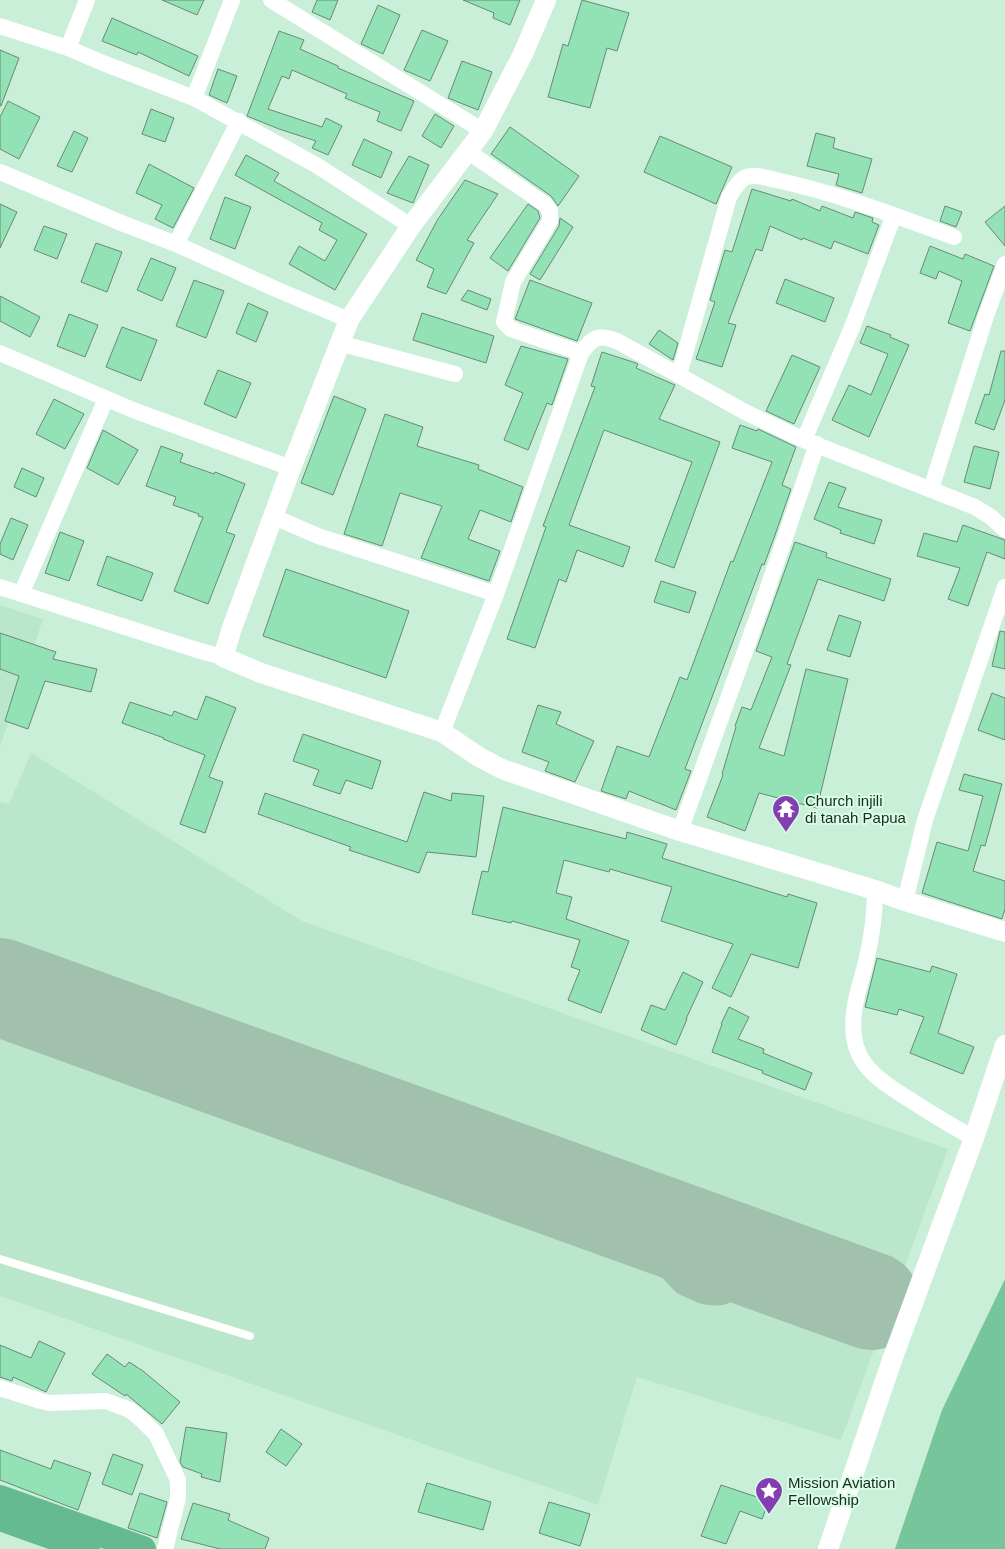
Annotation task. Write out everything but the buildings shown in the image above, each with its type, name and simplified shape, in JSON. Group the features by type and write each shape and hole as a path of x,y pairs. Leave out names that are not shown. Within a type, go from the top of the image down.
{"highway":[{"path":"0,1498 143,1549"},
{"path":"0,1518 87,1549"}],"street":[{"path":"68,48 87,0"},
{"path":"194,98 232,0"},
{"path":"271,0 483,131"},
{"path":"223,657 291,468 349,320 411,226 483,131 523,54 546,0"},
{"path":"0,26 68,48 194,98 239,121 316,165 411,226"},
{"path":"176,244 239,121"},
{"path":"467,151 545,204 551,214 550,221 513,282 504,322 511,329 581,353"},
{"path":"0,172 176,244 349,320"},
{"path":"680,375 729,198 740,182 746,177 754,176 803,186 894,215 954,238"},
{"path":"680,831 764,599 810,442 894,215"},
{"path":"931,489 986,316 1005,264"},
{"path":"442,732 496,594 581,353 592,340 606,337 617,341 746,413 810,442 975,507 1005,530"},
{"path":"339,343 455,374"},
{"path":"0,353 133,410 291,468"},
{"path":"21,594 106,399"},
{"path":"274,517 318,536 496,594"},
{"path":"0,587 223,657 261,673 442,732 479,757 502,769 680,831 875,890 901,900 1005,932"},
{"path":"874,919 901,900 925,820 1005,587"},
{"path":"875,890 874,919 855,1006 852,1038 860,1058 875,1076 890,1088 940,1120 974,1138"},
{"path":"828,1549 892,1360 974,1138 1005,1045"},
{"path":"0,1388 50,1403 106,1401 130,1410 142,1420 156,1434 178,1480 178,1498 165,1549"}],"lane":[{"path":"0,1259 250,1336"}],"shaded area":[{"path":"0,605 43,619 0,747"},
{"path":"31,753 302,921 948,1149 841,1440 637,1377 598,1505 0,1296 0,802 9,804"},
{"path":"1005,1279 1005,1549 895,1549 942,1410"}],"taxiway":[{"path":"632,1215 688,1277 706,1285 719,1286 730,1281 735,1273 737,1261 730,1250"}],"runway":[{"path":"0,987 871,1301"}],"place":[{"name":"Church injili di tanah Papua","path":"786,833"},
{"name":"Mission Aviation Fellowship","path":"769,1515"}]}
